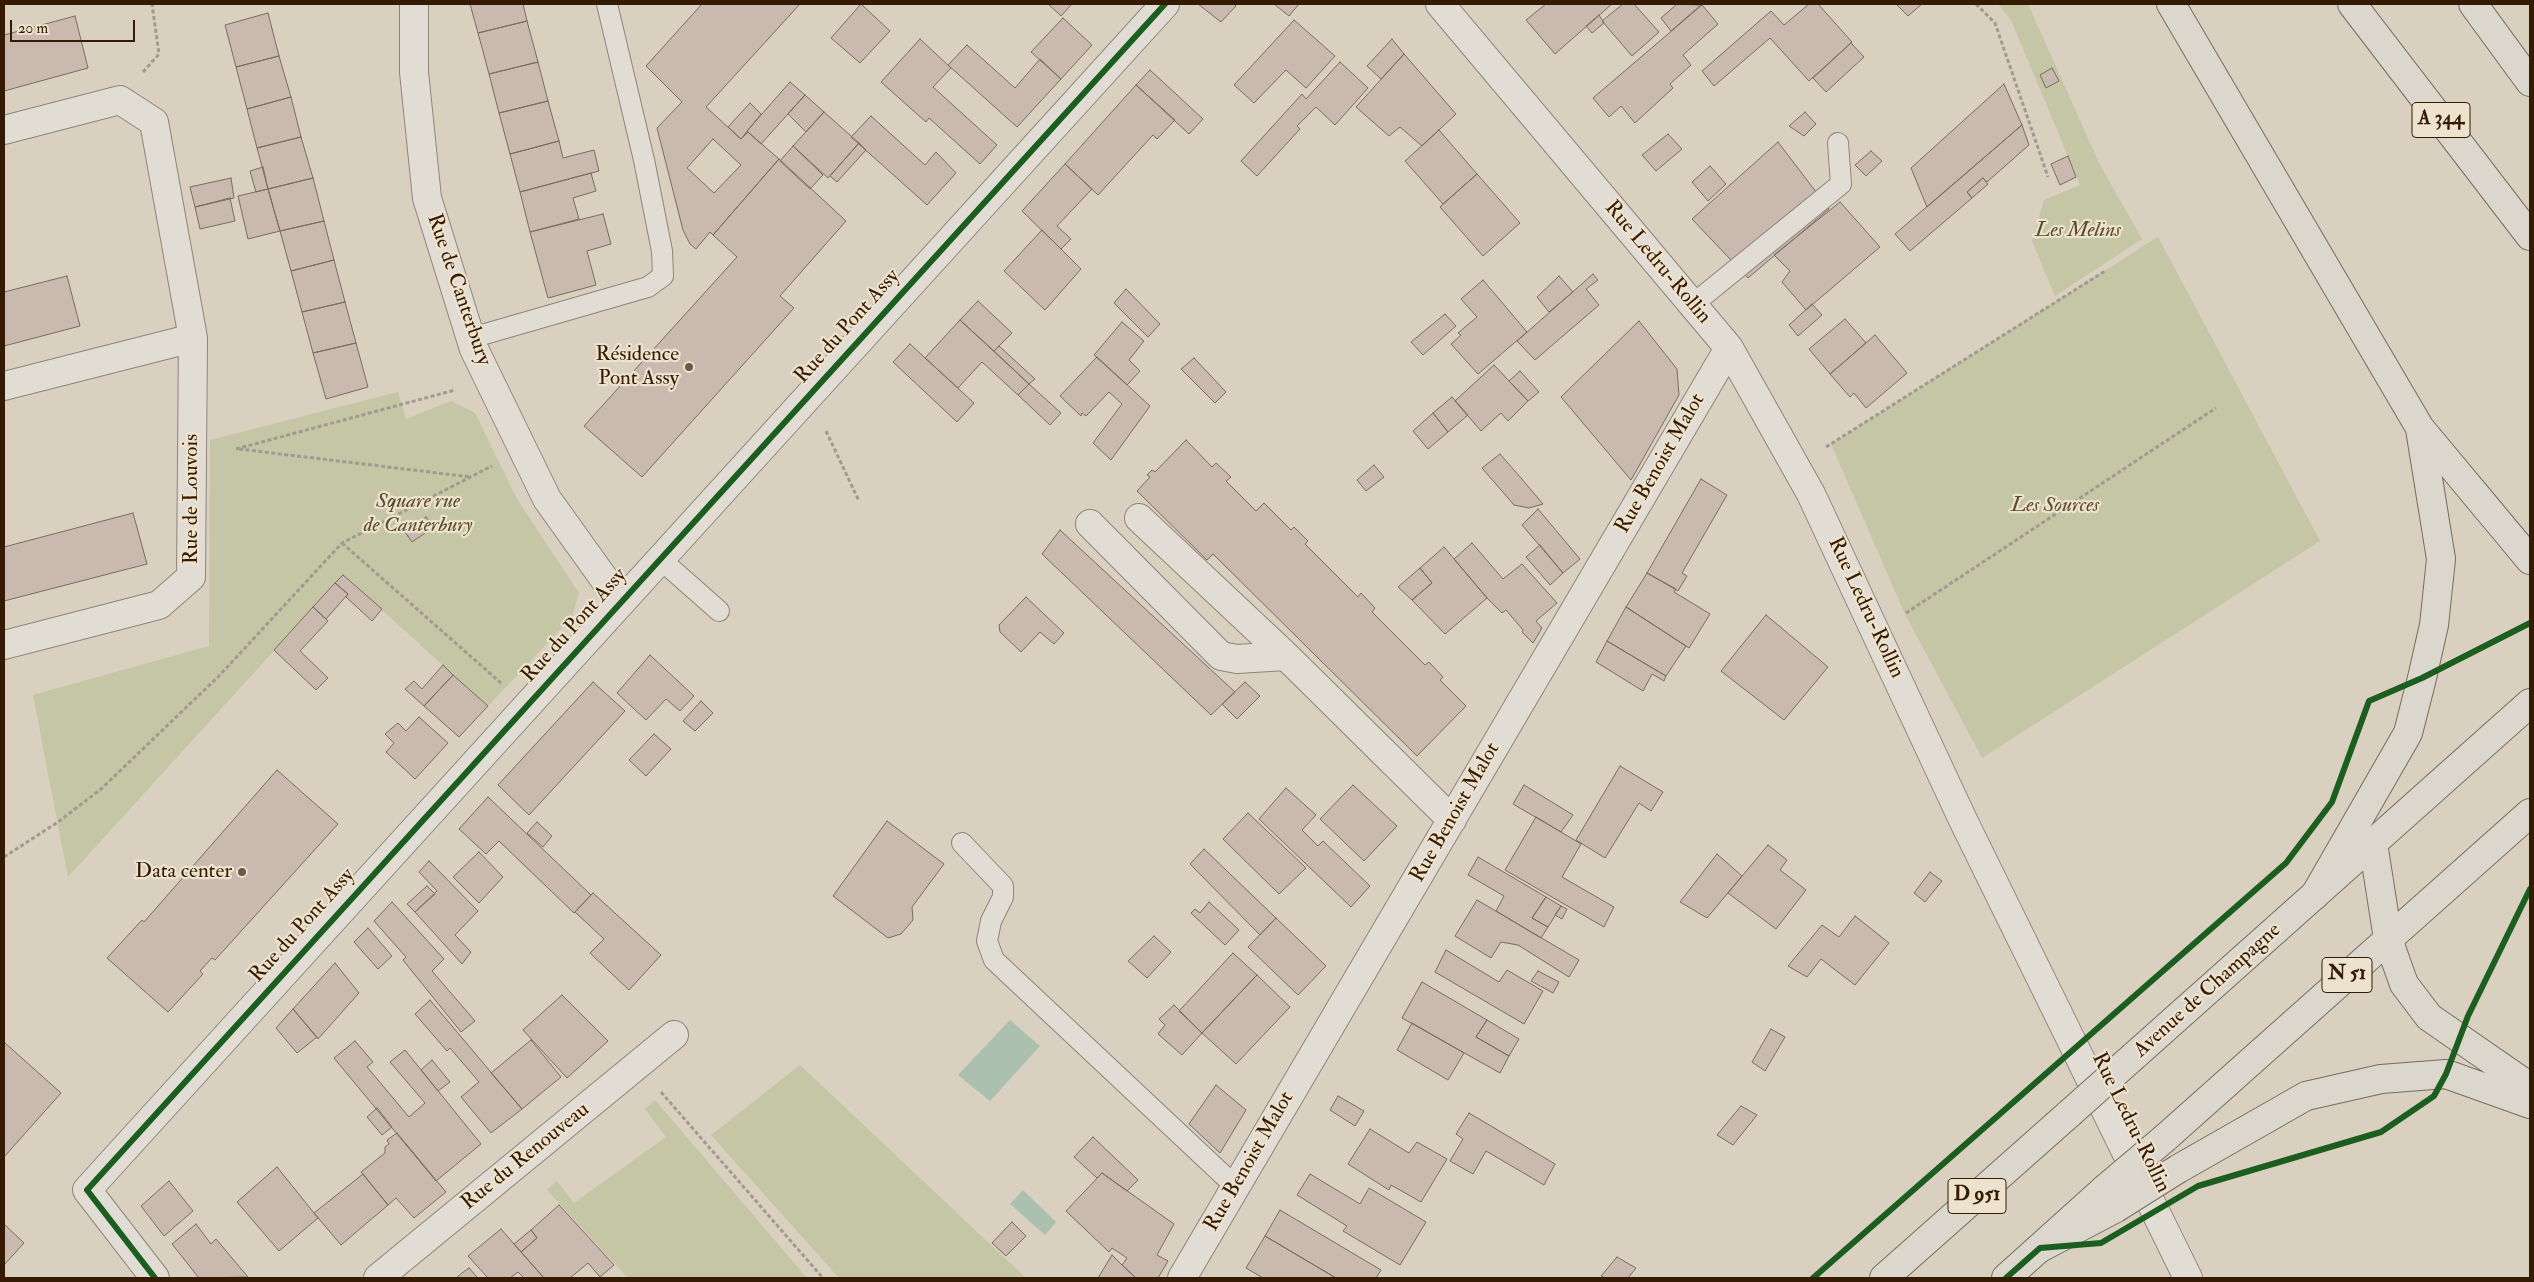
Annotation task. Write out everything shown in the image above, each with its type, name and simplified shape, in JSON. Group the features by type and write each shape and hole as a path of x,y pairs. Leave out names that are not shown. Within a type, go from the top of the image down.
{"main road":[{"path":"2171,4 2420,428 2530,560"},
{"name":"A 344","path":"2352,4 2530,236"},
{"path":"2473,4 2530,82"},
{"path":"2315,895 2408,733 2434,626 2441,559 2420,428"},
{"name":"Avenue de Champagne","path":"1884,1278 2530,703"},
{"name":"N 51","path":"2111,1198 2165,1138 2530,813"},
{"path":"2372,843 2388,939 2404,984 2429,1017 2530,1087"},
{"path":"2006,1278 2040,1248 2111,1198 2178,1169 2306,1096 2381,1079 2446,1074 2530,1104"}],"street":[{"name":"Rue de Canterbury","path":"414,4 414,72 427,198 471,338 547,499 620,601"},
{"name":"Rue du Pont Assy","path":"155,1278 87,1190 808,394 1165,4"},
{"name":"Rue Ledru-Rollin","path":"1440,4 1729,348 1811,494 1964,820 2188,1278"},
{"path":"4,130 120,100"},
{"name":"Rue de Louvois","path":"4,645 159,605 191,577 193,338 154,122 120,100"},
{"path":"4,386 193,338"},
{"name":"Rue Benoist Malot","path":"1182,1278 1729,348"},
{"path":"1139,518 1286,656 1452,820"},
{"path":"1090,524 1221,656 1237,659 1286,656"},
{"name":"Rue du Renouveau","path":"378,1278 674,1035"}],"lane":[{"path":"471,338 648,287 663,276 662,250 644,160 606,4"},
{"path":"1692,306 1841,184 1838,143"},
{"path":"659,558 719,611"},
{"path":"962,842 1003,886 1003,898 991,921 987,941 994,960 1236,1187"}],"path":[{"path":"120,100 158,54 152,4"},
{"path":"1976,4 1995,23 2048,177"},
{"path":"1796,466 2105,271"},
{"path":"471,477 236,449 490,381"},
{"path":"808,394 859,501"},
{"path":"1876,632 2216,408"},
{"path":"4,857 58,822 101,789 219,676 342,543 524,452"},
{"path":"342,543 527,704"},
{"path":"671,1103 823,1278"}],"green space":[{"name":"Les Melins","path":"1998,4 2028,4 2100,165 2142,239 2055,296 2032,241 2044,200 2080,185 2011,20"},
{"name":"Les Sources","path":"2158,237 2320,541 1982,758 1905,614 1831,444"},
{"name":"Square rue de Canterbury","path":"398,392 406,419 451,401 475,413 517,499 579,593 572,617 488,706 343,575 68,877 33,695 209,646 210,440"},
{"path":"800,1065 1026,1278 839,1278 711,1135"},
{"path":"655,1100 807,1278 628,1278 547,1190 557,1181 574,1203 666,1137 645,1109"}],"shaded area":[{"path":"1010,1020 1040,1046 990,1101 958,1075"},
{"path":"1023,1190 1056,1222 1045,1235 1010,1204"}],"building":[{"path":"470,4 523,4 527,21 478,33"},
{"path":"702,4 800,4 706,107 741,139 748,132 779,159 713,235 710,232 696,249 690,244 683,230 657,128 682,102 646,66","holes":["713,139 741,165 714,193 687,168"]},
{"path":"861,4 890,31 860,63 831,38"},
{"path":"1048,4 1072,4 1061,16"},
{"path":"1198,4 1234,4 1236,6 1221,22"},
{"path":"1274,4 1299,4 1289,16"},
{"path":"1546,4 1612,4 1555,54 1526,20"},
{"path":"1623,4 1634,4 1659,32 1632,56 1602,21"},
{"path":"1677,4 1701,5 1671,31 1661,18"},
{"path":"1809,4 1818,4 1852,42 1809,81 1770,38 1714,86 1702,71 1771,11 1784,25"},
{"path":"1896,4 1922,4 1908,16"},
{"path":"1702,5 1718,24 1683,55 1691,65 1670,84 1673,88 1635,123 1621,106 1609,117 1593,98"},
{"path":"268,13 279,56 236,67 225,25"},
{"path":"1599,15 1604,23 1592,33 1586,26"},
{"path":"75,16 88,68 4,91 4,35"},
{"path":"1063,18 1092,45 1061,79 1031,52"},
{"path":"1294,20 1335,56 1306,88 1286,70 1254,103 1234,85"},
{"path":"527,21 538,62 489,74 478,33"},
{"path":"920,39 951,68 933,87 997,145 980,164 929,118 926,122 881,82"},
{"path":"1392,39 1404,54 1381,79 1367,66"},
{"path":"1851,43 1864,57 1826,92 1813,78"},
{"path":"967,45 1015,88 1040,59 1061,79 1017,127 948,65"},
{"path":"1404,54 1456,114 1422,146 1400,127 1389,136 1356,107"},
{"path":"279,56 291,97 247,109 236,67"},
{"path":"538,62 548,101 499,113 489,74"},
{"path":"1340,62 1368,88 1335,125 1316,107 1297,126 1300,129 1257,176 1241,161 1302,94 1306,99"},
{"path":"2052,68 2059,81 2046,88 2040,75"},
{"path":"1150,70 1203,119 1189,134 1136,85"},
{"path":"790,82 805,95 761,144 747,131"},
{"path":"2004,84 2022,125 1927,207 1911,168"},
{"path":"1136,85 1175,120 1157,139 1153,135 1098,195 1065,164"},
{"path":"805,95 824,112 806,132 788,114"},
{"path":"291,97 301,137 257,148 247,109"},
{"path":"548,101 559,141 510,154 499,113"},
{"path":"750,103 761,114 741,139 728,127"},
{"path":"824,112 859,143 828,178 793,146"},
{"path":"1805,112 1816,124 1804,136 1789,126"},
{"path":"871,116 925,165 936,152 956,173 927,205 851,137"},
{"path":"2022,125 2029,145 1987,182 1983,178 1967,192 1972,198 1910,251 1895,234"},
{"path":"1439,130 1477,174 1443,204 1405,161"},
{"path":"1668,134 1682,149 1656,171 1642,155"},
{"path":"301,137 313,178 268,189 257,148"},
{"path":"559,141 563,158 594,150 599,171 520,192 510,154"},
{"path":"1778,142 1829,209 1748,278 1692,219"},
{"path":"859,143 866,150 837,182 830,176"},
{"path":"793,146 823,175 810,189 780,161"},
{"path":"1871,151 1882,161 1866,176 1855,165"},
{"path":"2068,156 2076,177 2060,185 2051,164"},
{"name":"Résidence Pont Assy","path":"779,159 846,221 780,296 794,308 642,477 584,426 737,257 713,235"},
{"path":"1065,164 1092,189 1057,226 1071,239 1061,249 1022,211"},
{"path":"1710,166 1726,184 1708,201 1692,182"},
{"path":"263,167 268,189 256,192 250,171"},
{"path":"591,173 596,191 573,198 579,219 530,232 520,192"},
{"path":"1477,174 1520,223 1483,256 1440,207"},
{"path":"231,178 234,198 195,207 190,187"},
{"path":"313,178 324,221 280,231 268,189"},
{"path":"1983,178 1988,184 1972,198 1967,192"},
{"path":"268,189 280,231 248,239 238,196"},
{"path":"230,198 235,221 200,229 195,207"},
{"path":"1840,202 1880,247 1806,310 1782,282 1790,271 1774,255"},
{"path":"603,214 611,244 587,251 596,285 548,298 530,232"},
{"path":"324,221 334,260 291,271 280,231"},
{"path":"1042,230 1081,269 1045,310 1004,271"},
{"path":"334,260 345,302 302,312 291,271"},
{"path":"1593,274 1598,280 1586,289 1599,305 1535,360 1517,341"},
{"path":"67,276 80,326 4,346 4,292"},
{"path":"1559,276 1573,292 1549,312 1537,297"},
{"path":"1483,280 1527,332 1478,374 1451,344 1461,335 1458,333 1477,317 1461,299"},
{"path":"1126,289 1160,324 1148,337 1114,303"},
{"path":"978,301 1012,333 994,351 960,320"},
{"path":"345,302 356,343 313,353 302,312"},
{"path":"1812,304 1822,315 1798,336 1789,325"},
{"path":"1445,314 1456,326 1423,355 1411,342"},
{"path":"1845,319 1866,343 1830,374 1809,349"},
{"path":"960,320 1029,384 1018,395 982,362 958,388 925,358"},
{"path":"1639,321 1677,369 1679,395 1631,480 1561,397"},
{"path":"1122,322 1144,341 1129,360 1140,371 1127,385 1094,355"},
{"path":"1875,335 1907,373 1866,408 1854,393 1850,397 1830,374"},
{"path":"356,343 368,387 326,399 313,353"},
{"path":"910,344 974,403 957,422 893,362"},
{"path":"999,346 1035,379 1029,384 994,351"},
{"path":"1097,357 1150,406 1111,460 1093,443 1122,404 1109,392 1086,416 1082,413 1081,416 1060,396"},
{"path":"1194,358 1226,392 1215,403 1181,369"},
{"path":"1494,365 1528,401 1508,421 1501,413 1481,431 1455,401"},
{"path":"1520,371 1539,392 1528,401 1509,381"},
{"path":"1029,384 1061,413 1050,425 1018,395"},
{"path":"1452,397 1468,415 1448,432 1433,413"},
{"path":"1433,413 1448,432 1428,449 1413,431"},
{"path":"1186,440 1212,467 1216,463 1231,477 1226,481 1256,511 1264,503 1291,530 1294,527 1308,541 1305,544 1358,597 1361,593 1375,608 1372,612 1425,665 1429,662 1443,677 1440,680 1466,706 1417,756 1213,554 1207,560 1137,491 1150,477 1147,475 1152,470 1155,472"},
{"path":"1500,454 1543,504 1529,508 1514,505 1482,468"},
{"path":"1374,465 1384,477 1366,491 1357,480"},
{"path":"1701,479 1727,495 1682,573 1687,576 1678,591 1647,573"},
{"path":"1538,509 1580,559 1563,573 1522,525"},
{"path":"133,513 147,564 4,601 4,547"},
{"path":"426,517 434,527 412,542 405,532"},
{"path":"1060,530 1235,692 1211,715 1042,554"},
{"path":"1472,543 1503,579 1522,564 1557,603 1536,621 1542,628 1533,643 1522,632 1523,630 1506,610 1502,613 1454,559"},
{"path":"1540,545 1563,573 1550,585 1526,557"},
{"path":"1444,547 1487,598 1445,634 1412,600 1432,583 1420,568"},
{"path":"1420,568 1432,583 1412,600 1398,587"},
{"path":"1647,573 1676,589 1674,592 1710,614 1689,648 1626,607"},
{"path":"343,575 382,609 372,621 346,597 348,594 335,583"},
{"path":"335,583 348,594 326,619 313,607"},
{"path":"1026,597 1064,633 1054,644 1040,632 1021,652 1000,632 999,625"},
{"path":"313,607 328,621 300,651 328,678 316,690 274,650"},
{"path":"1626,607 1686,646 1666,676 1607,641"},
{"path":"1766,615 1828,667 1784,720 1721,671"},
{"path":"1607,641 1666,676 1664,681 1652,674 1643,691 1596,662"},
{"path":"650,655 694,696 680,711 666,699 646,720 617,693"},
{"path":"443,665 453,675 424,706 405,689 414,681 422,689"},
{"path":"453,675 488,706 459,737 424,706"},
{"path":"593,682 625,711 529,815 498,785"},
{"path":"1245,682 1260,696 1237,719 1222,704"},
{"path":"701,701 713,713 695,731 683,721"},
{"path":"419,717 448,743 415,779 386,752 394,743 385,734 398,723 406,731"},
{"path":"654,734 671,749 646,776 629,760"},
{"path":"1620,766 1663,792 1651,811 1639,803 1605,858 1576,840"},
{"name":"Data center","path":"277,770 338,824 215,960 212,958 200,971 203,974 168,1012 107,958 142,920 144,922"},
{"path":"1353,785 1397,826 1364,861 1320,819"},
{"path":"1524,785 1573,815 1561,832 1513,804"},
{"path":"1286,788 1316,815 1302,830 1318,846 1323,841 1370,886 1351,907 1259,819"},
{"path":"488,797 591,895 574,913 499,841 486,854 459,829"},
{"path":"1248,813 1306,868 1279,894 1223,839"},
{"path":"1536,817 1581,844 1562,877 1614,907 1604,927 1505,870"},
{"path":"887,821 944,864 912,907 913,920 901,934 888,938 833,896"},
{"path":"537,822 552,836 543,847 527,833"},
{"path":"1768,845 1787,860 1780,870 1806,890 1776,929 1728,893"},
{"path":"1204,849 1276,918 1260,935 1190,864"},
{"path":"479,852 503,877 479,903 453,877"},
{"path":"1717,854 1742,876 1707,918 1680,902"},
{"path":"1478,857 1546,897 1532,918 1548,927 1541,938 1496,911 1504,896 1468,875"},
{"path":"429,861 478,911 455,935 471,952 462,964 415,912 437,891 419,872"},
{"path":"1930,872 1942,881 1925,902 1914,893"},
{"path":"427,886 435,894 415,912 407,904"},
{"path":"593,893 661,955 629,990 590,953 604,939 575,912"},
{"path":"1546,897 1561,906 1548,927 1532,918"},
{"path":"1477,900 1579,960 1569,977 1518,945 1501,942 1491,958 1455,936"},
{"path":"392,902 444,959 432,971 475,1021 461,1032 403,960 406,957 374,921"},
{"path":"1209,902 1239,930 1225,945 1191,913 1195,909 1200,913"},
{"path":"1561,906 1567,909 1562,919 1555,915"},
{"path":"1855,916 1889,943 1855,985 1821,959 1807,977 1788,966 1822,925 1839,937"},
{"path":"1276,918 1326,966 1298,995 1248,947"},
{"path":"368,928 392,956 378,969 354,942"},
{"path":"1154,936 1171,952 1147,978 1128,961"},
{"path":"1446,950 1499,982 1507,970 1543,991 1524,1024 1435,972"},
{"path":"1233,953 1257,975 1202,1033 1179,1011"},
{"path":"335,963 359,993 318,1039 293,1009"},
{"path":"1538,971 1559,982 1553,993 1531,981"},
{"path":"1257,975 1290,1007 1236,1064 1202,1033"},
{"path":"1422,982 1487,1020 1476,1037 1509,1056 1500,1073 1402,1018"},
{"path":"562,995 608,1041 567,1078 523,1030"},
{"path":"430,1000 522,1109 491,1133 461,1097 479,1082 450,1048 447,1051 415,1014"},
{"path":"1174,1005 1202,1033 1182,1055 1158,1034 1165,1025 1159,1019"},
{"path":"293,1009 317,1037 297,1053 276,1028"},
{"path":"1487,1020 1519,1039 1509,1056 1476,1037"},
{"path":"1412,1023 1464,1053 1448,1080 1397,1050"},
{"path":"1771,1029 1785,1037 1765,1071 1752,1062"},
{"path":"531,1040 561,1077 522,1109 491,1073"},
{"path":"355,1041 373,1062 367,1067 409,1117 425,1103 390,1062 405,1050 481,1144 436,1181 334,1058"},
{"path":"4,1044 61,1093 4,1157"},
{"path":"432,1060 450,1082 438,1091 421,1070"},
{"path":"1216,1085 1246,1110 1220,1153 1189,1124"},
{"path":"1338,1096 1364,1111 1355,1126 1330,1110"},
{"path":"1741,1106 1757,1115 1733,1145 1717,1135"},
{"path":"377,1108 392,1127 382,1135 367,1117"},
{"path":"1469,1113 1555,1164 1544,1185 1486,1151 1473,1174 1450,1161 1463,1139 1456,1134"},
{"path":"1370,1129 1409,1153 1417,1142 1447,1159 1421,1202 1391,1185 1389,1190 1348,1164"},
{"path":"397,1133 446,1192 414,1218 396,1198 388,1205 361,1172 385,1153 385,1147 389,1144 387,1140"},
{"path":"1093,1137 1138,1180 1127,1191 1102,1173 1097,1178 1074,1157"},
{"path":"277,1167 318,1218 279,1251 237,1202"},
{"path":"1102,1173 1174,1224 1157,1255 1168,1261 1158,1278 1136,1278 1122,1265 1127,1258 1112,1248 1109,1252 1066,1211"},
{"path":"363,1174 388,1205 341,1245 314,1213"},
{"path":"1310,1174 1360,1204 1369,1188 1426,1222 1400,1265 1343,1231 1347,1226 1297,1195"},
{"path":"169,1181 193,1211 164,1236 141,1206"},
{"path":"559,1205 614,1265 600,1277 588,1263 570,1278 544,1278 521,1252 537,1238 531,1230"},
{"path":"1280,1210 1381,1270 1376,1278 1336,1278 1265,1236"},
{"path":"1012,1222 1026,1236 1006,1256 992,1243"},
{"path":"4,1224 24,1243 4,1265"},
{"path":"196,1224 211,1244 216,1239 248,1277 199,1278 172,1244"},
{"path":"501,1229 544,1278 524,1278 518,1272 510,1278 488,1278 468,1256"},
{"path":"531,1230 537,1238 521,1252 514,1244"},
{"path":"1265,1236 1336,1278 1263,1278 1246,1268"},
{"path":"1112,1255 1122,1265 1136,1278 1098,1278"},
{"path":"1617,1257 1636,1268 1628,1278 1605,1278 1601,1276"},
{"path":"469,1268 478,1278 456,1278 462,1273"}],"cycle path":[{"path":"155,1278 87,1190 1165,4"},
{"path":"1813,1278 2286,863 2332,802 2369,701 2422,678 2530,623"},
{"path":"2006,1278 2040,1248 2101,1243 2198,1186 2381,1132 2434,1096 2446,1074 2468,1016 2530,889"}],"place":[{"name":"Résidence Pont Assy","path":"689,367"},
{"name":"Data center","path":"242,872"}]}
